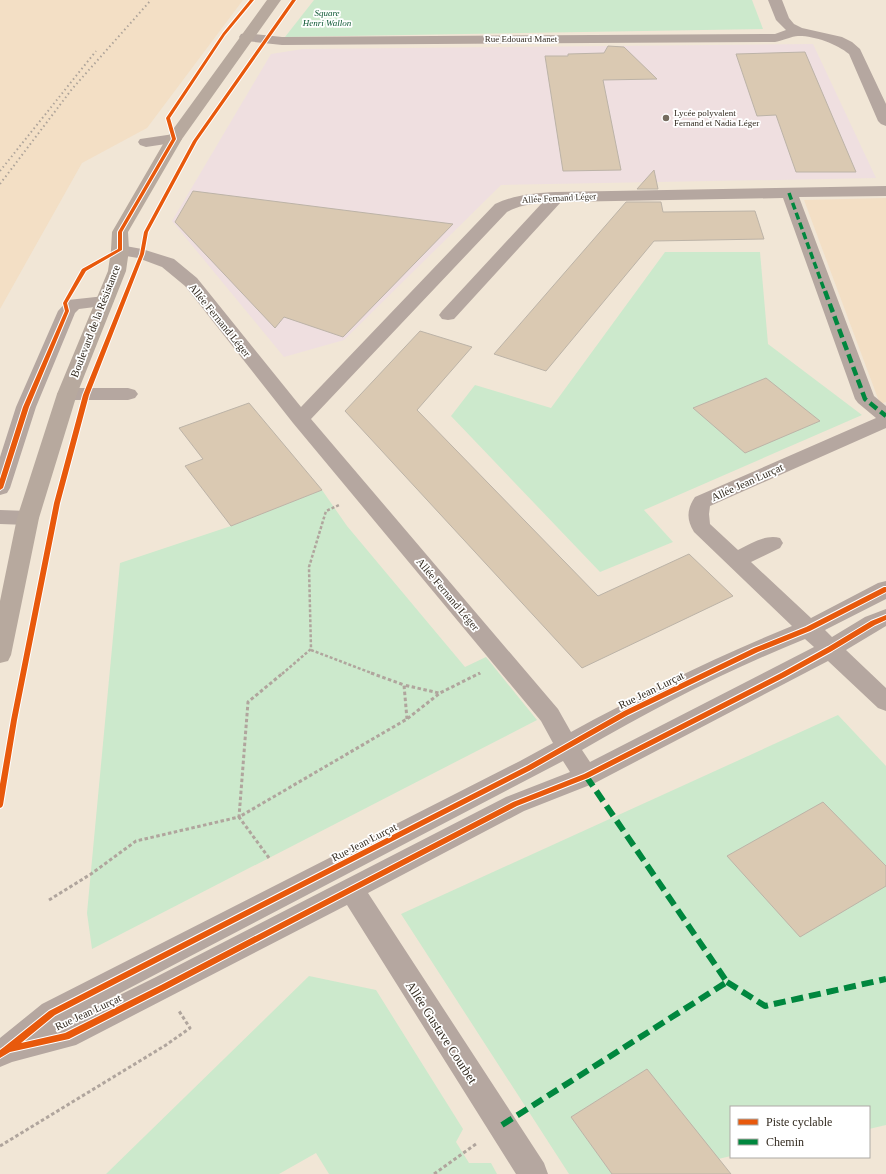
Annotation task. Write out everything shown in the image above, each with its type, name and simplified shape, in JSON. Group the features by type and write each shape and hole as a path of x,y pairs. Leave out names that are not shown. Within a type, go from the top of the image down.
{"main road":[{"name":"Boulevard de la Résistance","path":"0,655 28,518 67,394 117,271 120,250 120,232 174,139 274,0"}],"street":[{"path":"775,0 784,21 796,31 834,38 843,42 855,52 886,121"},
{"name":"Rue Edouard Manet","path":"246,37 282,41 776,38 796,31"},
{"path":"146,142 174,139"},
{"name":"Allée Fernand Léger","path":"300,419 501,208 517,201 556,197 886,191"},
{"path":"789,193 865,399 886,416"},
{"path":"448,315 556,197"},
{"name":"Allée Fernand Léger","path":"120,250 142,254 168,263 191,282 300,419 550,715 567,747 586,776"},
{"path":"0,488 26,407 67,311 74,304 104,301"},
{"path":"67,394 128,394"},
{"name":"Allée Jean Lurçat","path":"886,422 702,502 698,510 697,518 701,527 886,702"},
{"path":"0,517 28,518"},
{"path":"735,560 772,543"},
{"name":"Rue Jean Lurçat","path":"4,1052 52,1014 485,791 626,713 756,650 808,629 886,589"},
{"name":"Rue Jean Lurçat","path":"4,1052 66,1036 164,987 515,804 586,776 830,650 873,623 886,617"},
{"name":"Allée Gustave Courbet","path":"351,889 533,1174"}],"path":[{"path":"310,650 309,567 326,511 363,494"},
{"path":"310,650 404,685 440,693"},
{"path":"269,858 239,817 248,702 310,650"},
{"path":"49,900 91,874 136,841 239,817 407,719 440,693 468,679"},
{"path":"404,685 407,719"},
{"path":"0,1146 166,1045 190,1028 164,987"},
{"path":"434,1174 502,1125"}],"shaded area":[{"path":"0,0 243,0 147,128 82,163 0,309"},
{"path":"813,44 876,178 501,185 344,340 284,357 172,221 271,54 303,49"},
{"path":"886,198 886,402 880,404 804,200"}],"green space":[{"name":"Square Henri Wallon","path":"314,0 752,0 763,29 285,37"},
{"path":"665,252 760,252 768,344 862,415 644,510 673,542 600,572 451,416 475,385 551,408"},
{"path":"322,490 347,526 465,667 486,657 537,720 92,949 87,913 120,563 231,526"},
{"path":"838,715 886,766 886,1125 870,1129 870,1106 730,1106 730,1156 718,1159 647,1069 571,1117 612,1174 569,1174 401,914"},
{"path":"309,976 376,990 463,1129 456,1142 469,1163 491,1163 497,1174 329,1174 316,1153 279,1174 106,1174"}],"building":[{"path":"608,46 624,47 657,79 603,80 621,170 563,171 545,56 604,53"},
{"path":"805,52 856,172 796,172 776,115 757,116 736,54"},
{"path":"654,170 658,189 637,189"},
{"path":"193,191 453,224 343,337 284,317 275,328 175,222"},
{"path":"626,202 661,202 663,212 755,211 764,239 654,241 546,371 494,354"},
{"path":"420,331 472,347 417,410 598,596 689,554 733,596 582,668 345,411"},
{"path":"766,378 820,421 745,453 693,408"},
{"path":"249,403 322,490 231,526 185,466 203,459 179,428"},
{"path":"823,802 886,866 886,886 800,937 727,856"},
{"path":"647,1069 731,1174 612,1174 571,1117"}],"railway":[{"path":"0,184 72,89 151,0"},
{"path":"0,171 96,51"}],"marked path":[{"path":"789,193 865,399 886,416"},
{"path":"502,1125 727,982 586,776"},
{"path":"727,982 765,1006 886,979"}],"cycle path":[{"path":"0,488 26,407 67,311 65,303 84,270 120,250 120,232 174,139 168,118 224,34 252,0"},
{"path":"0,805 14,720 57,503 86,395 142,254 146,232 195,141 294,0"},
{"path":"0,1054 52,1013 529,768 626,713 756,650 808,629 886,589"},
{"path":"11,1049 66,1036 164,987 515,804 586,776 783,675 886,617"}],"place":[{"name":"Lycée polyvalent Fernand et Nadia Léger","path":"666,118"}]}
